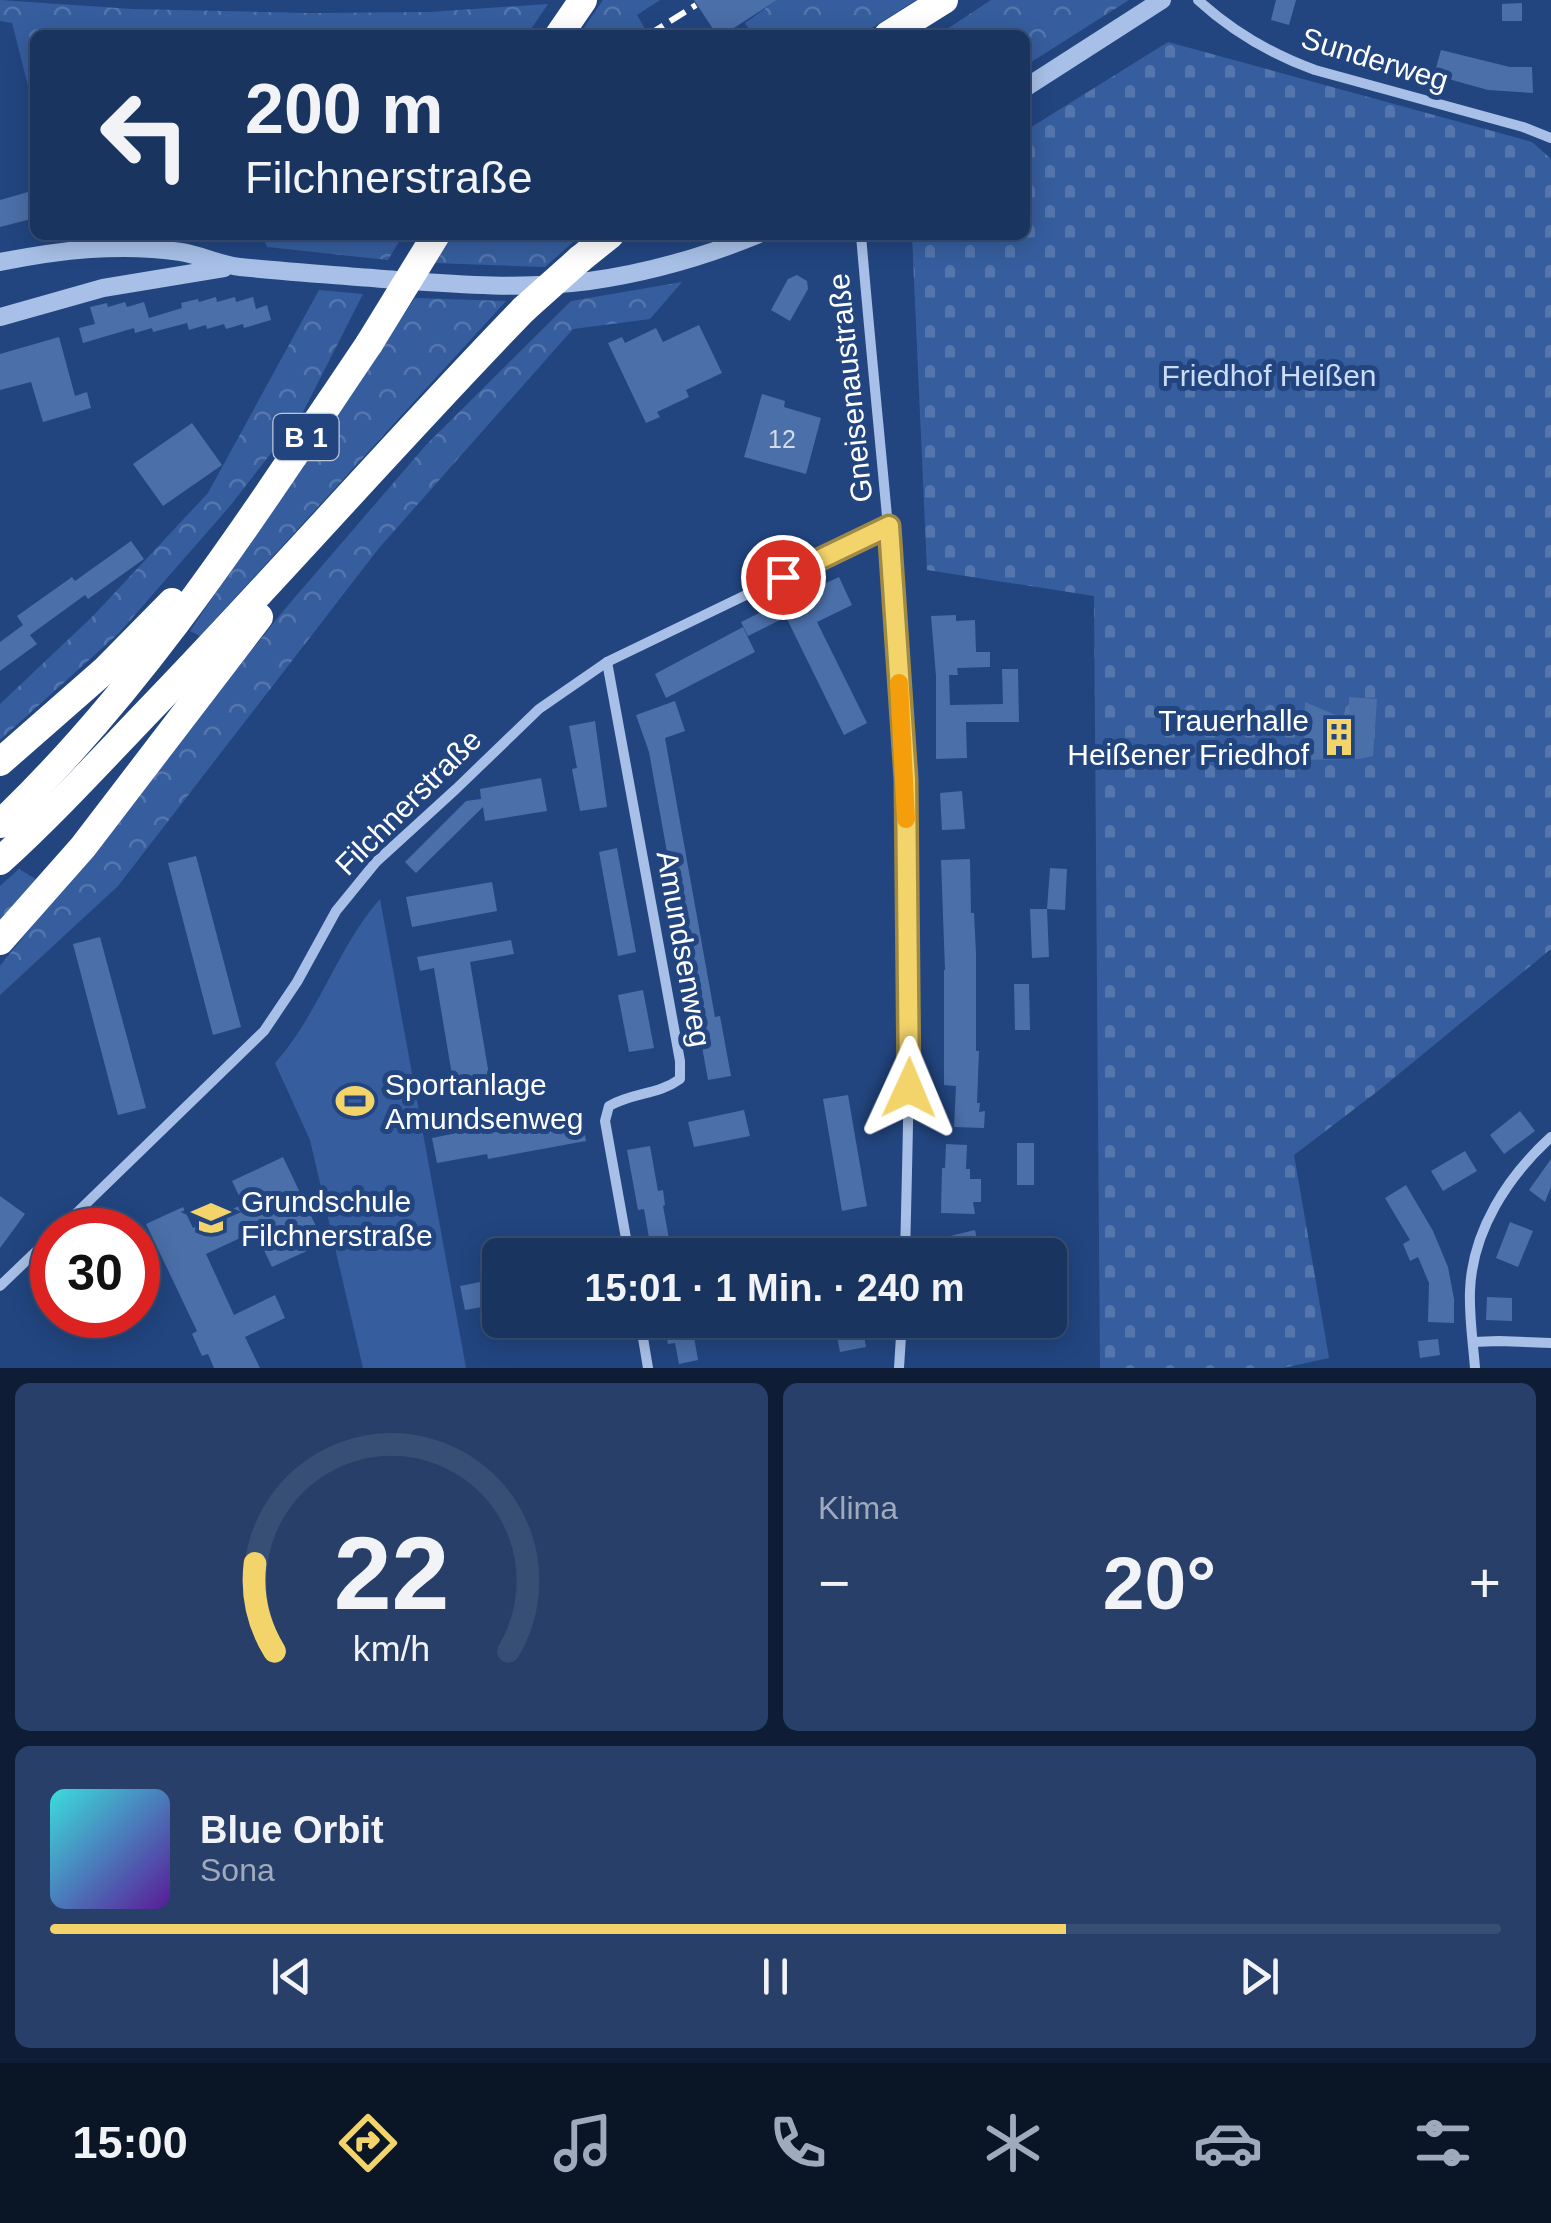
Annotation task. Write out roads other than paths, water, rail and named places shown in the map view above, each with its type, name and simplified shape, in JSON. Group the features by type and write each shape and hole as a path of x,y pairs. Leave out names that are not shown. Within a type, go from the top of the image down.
{"highway":[{"path":"563,30 582,0"},
{"path":"896,30 944,0"},
{"name":"B 1","path":"0,824 125,690 243,530 369,344 433,240"},
{"path":"0,860 38,826 194,664 524,309 604,240"},
{"path":"0,941 83,847 359,484"},
{"path":"0,762 106,670 243,530"}],"street":[{"path":"1030,85 1162,0"},
{"name":"Sunderweg","path":"1198,0 1246,38 1283,58 1551,138"},
{"path":"0,262 52,252 116,247 184,252 234,266 451,284 541,286 652,269 744,240"},
{"name":"Gneisenaustraße","path":"860,240 889,526 906,779 910,1055 905,1238"},
{"path":"0,317 103,288 234,266"},
{"name":"Filchnerstraße","path":"82,1208 264,1031 336,911 376,862 539,708 607,662 889,526"},
{"name":"Amundsenweg","path":"607,662 680,1061 680,1079 668,1088 626,1096 609,1106 605,1121 626,1238"},
{"path":"1475,1368 1470,1286 1482,1234 1514,1177 1551,1136"},
{"path":"0,1286 30,1257"},
{"path":"643,1338 648,1368"},
{"path":"899,1368 901,1338"},
{"path":"1473,1342 1551,1343"}],"railway":[{"path":"656,30 696,5"}],"place":[{"name":"Trauerhalle Heißener Friedhof","path":"1339,737"},
{"name":"Sportanlage Amundsenweg","path":"355,1101"},
{"name":"Grundschule Filchnerstraße","path":"211,1218"}],"park label":[{"name":"Friedhof Heißen","path":"1269,375"}]}
